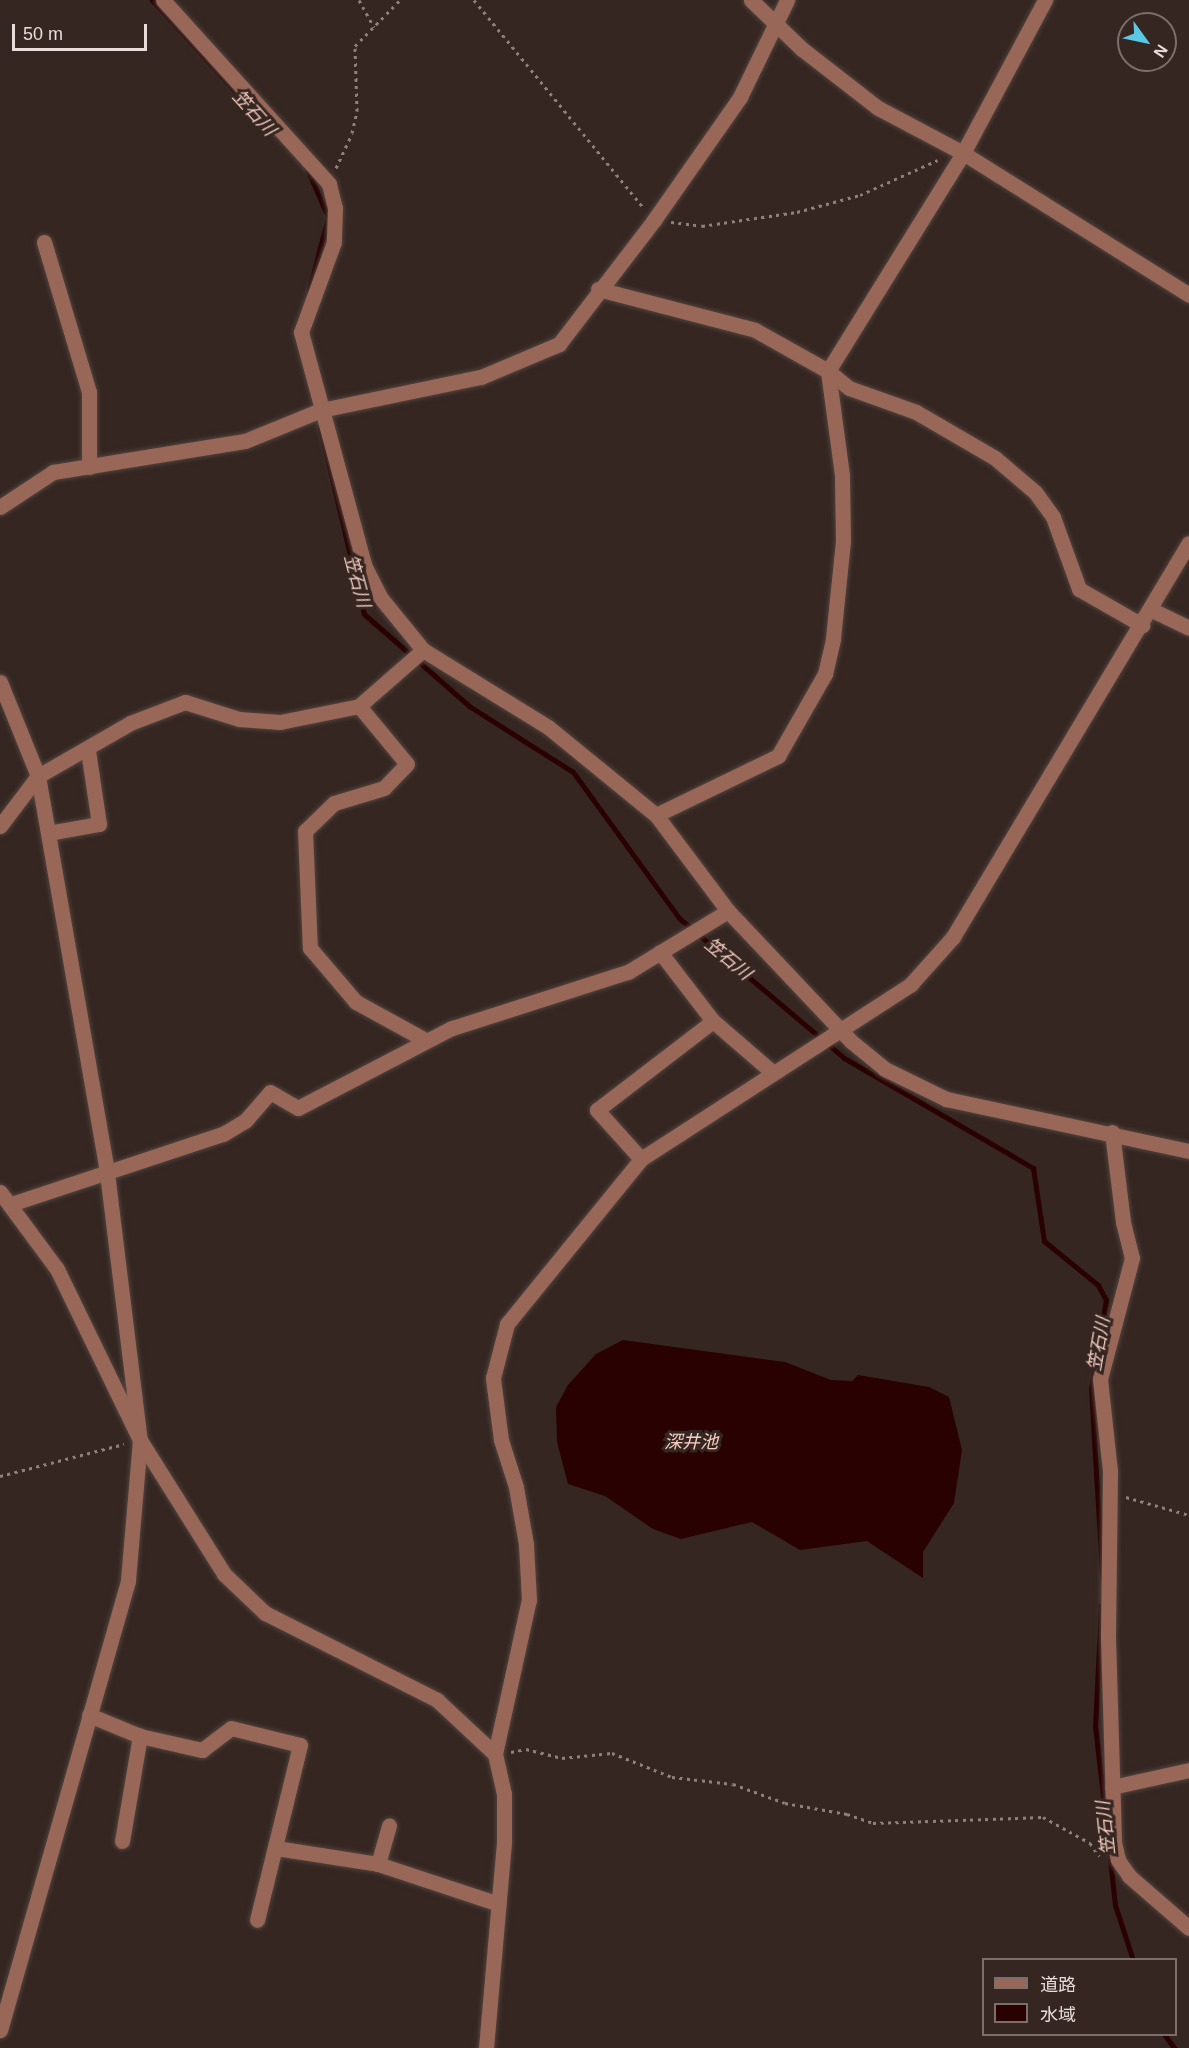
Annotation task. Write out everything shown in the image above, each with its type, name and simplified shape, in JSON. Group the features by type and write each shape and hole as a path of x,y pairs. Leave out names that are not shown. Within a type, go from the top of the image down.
{"street":[{"path":"163,0 329,184 335,208 334,242 301,332 365,567 380,597 423,650 548,727 656,815 728,911 839,1028 885,1069 935,1094 1189,1151"},
{"path":"751,0 776,26 878,108 963,153 1189,295"},
{"path":"0,507 53,472 245,441 321,410 481,377 559,344 598,289 654,220 740,97 787,0"},
{"path":"656,815 778,756 825,674 833,638 843,541 842,475 828,371 963,153 1045,0"},
{"path":"44,242 89,392 89,467"},
{"path":"598,289 755,330 828,371 849,388 916,412 995,458 1035,492 1053,517 1079,589 1142,625"},
{"path":"486,2048 499,1904 504,1794 495,1754 529,1600 526,1544 516,1487 501,1440 493,1378 507,1324 641,1159 839,1028 911,984 953,937 1142,625 1189,543"},
{"path":"1150,609 1189,628"},
{"path":"0,826 39,776 88,750 130,723 185,702 239,719 280,722 359,706 423,650"},
{"path":"0,682 39,776 107,1173 140,1440 128,1581 0,2030"},
{"path":"359,706 407,764 384,788 334,803 305,831 310,948 356,1002 425,1040"},
{"path":"48,833 99,824 88,750"},
{"path":"11,1204 223,1134 245,1121 270,1092 298,1108 452,1028 627,972 728,911"},
{"path":"660,952 713,1021 772,1072"},
{"path":"641,1159 597,1110 713,1021"},
{"path":"1112,1132 1123,1222 1132,1258 1100,1379 1109,1495 1112,1787 1118,1860 1129,1876 1189,1928"},
{"path":"0,1192 57,1269 140,1440 224,1574 265,1613 437,1700 495,1754"},
{"path":"89,1715 140,1736 202,1750 231,1728 300,1745 257,1920"},
{"path":"122,1840 140,1736"},
{"path":"1112,1787 1189,1770"},
{"path":"378,1864 389,1826"},
{"path":"276,1848 378,1864 499,1904"}],"path":[{"path":"359,0 374,27"},
{"path":"329,184 352,133 357,111 355,46 400,0"},
{"path":"474,0 654,220 702,226 797,212 860,195 963,153"},
{"path":"0,1476 140,1440"},
{"path":"1109,1495 1189,1515"},
{"path":"495,1754 526,1749 562,1758 612,1753 672,1777 733,1784 785,1803 847,1814 873,1823 1043,1817 1090,1843 1099,1856 1118,1860"}],"water":[{"name":"深井池","path":"623,1340 785,1362 831,1380 852,1381 858,1375 929,1387 949,1397 962,1450 954,1503 923,1552 923,1578 867,1541 800,1550 752,1522 681,1539 653,1529 605,1496 568,1484 557,1442 556,1407 568,1385 596,1354"}],"waterway":[{"name":"笠石川","path":"152,0 259,118"},
{"name":"笠石川","path":"308,171 328,217 309,290"},
{"name":"笠石川","path":"320,428 364,614 469,706 573,772 679,918 844,1058 1033,1168 1044,1241 1098,1285 1106,1300 1091,1388 1102,1575"},
{"name":"笠石川","path":"1101,1605 1095,1726 1107,1829"},
{"name":"笠石川","path":"1109,1850 1115,1905 1132,1958"},
{"name":"笠石川","path":"1165,2036 1174,2048"}]}
